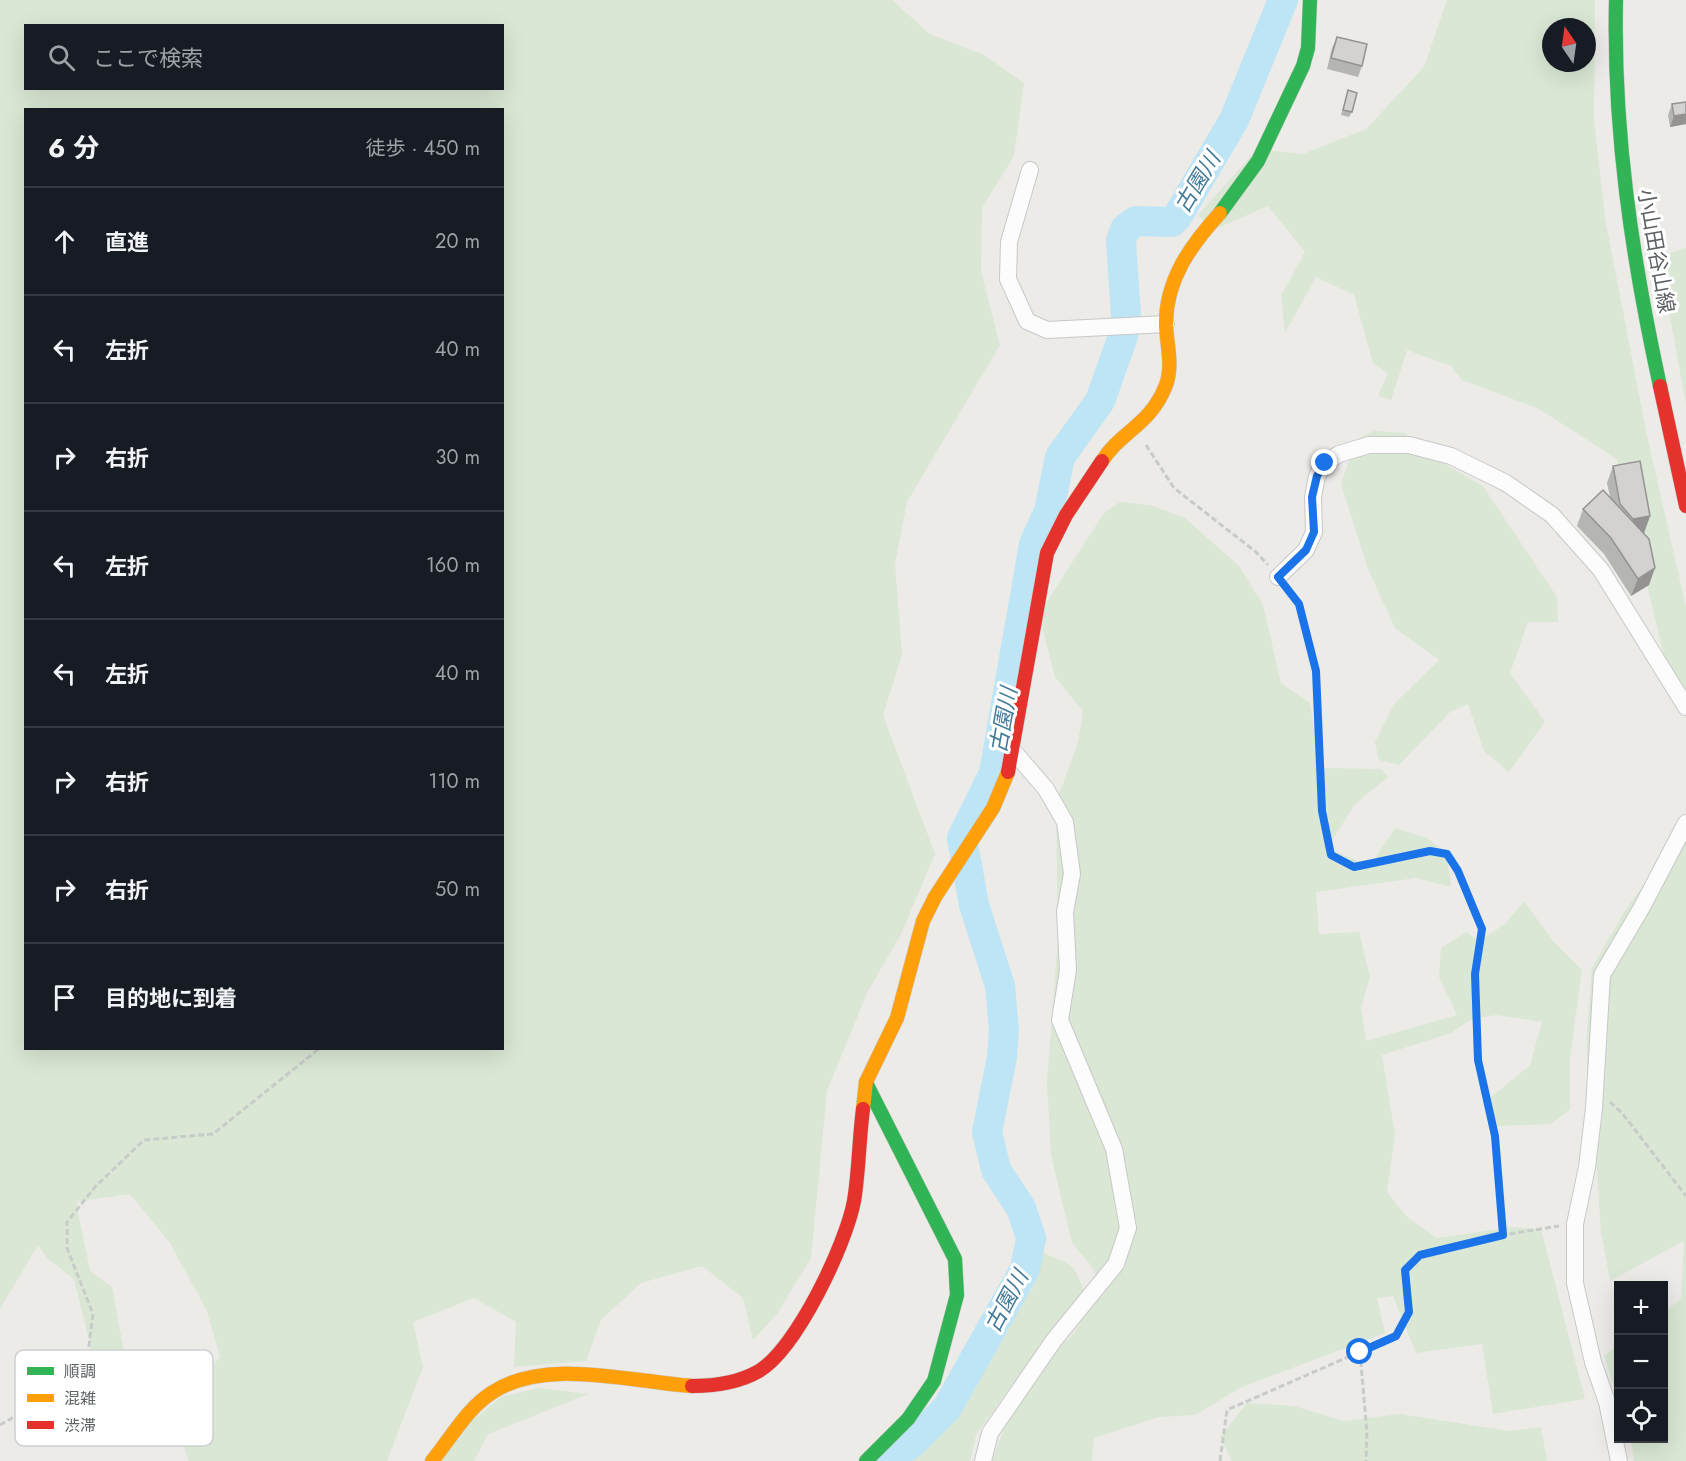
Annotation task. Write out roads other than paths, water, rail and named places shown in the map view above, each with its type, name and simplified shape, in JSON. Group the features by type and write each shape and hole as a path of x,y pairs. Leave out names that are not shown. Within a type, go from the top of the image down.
{"street":[{"path":"432,1461 491,1392 514,1380 552,1373 653,1384 718,1386 759,1371 786,1346 831,1265 854,1202 866,1083 885,1047 904,998 923,923 945,881 986,824 1006,787 1015,753 1015,731 1047,553 1061,525 1104,457 1153,412 1170,372 1166,324 1169,294 1191,245 1233,197 1258,161 1303,66 1308,48 1310,0"},
{"name":"小山田谷山線","path":"1616,0 1616,78 1626,213 1635,270 1686,506"},
{"path":"1030,170 1009,242 1008,279 1027,321 1047,330 1166,324"},
{"path":"1278,577 1306,550 1314,532 1312,497 1317,476 1325,463 1339,454 1369,445 1409,445 1451,456 1506,483 1552,515 1601,570 1686,707"},
{"path":"983,1461 990,1433 1054,1340 1116,1264 1128,1228 1114,1149 1059,1020 1068,970 1065,912 1072,874 1065,822 1046,789 1015,753"},
{"path":"1619,1461 1607,1402 1593,1362 1575,1283 1575,1224 1587,1167 1595,1090 1602,975 1642,907 1686,823"},
{"path":"866,1083 955,1259 957,1295 934,1381 908,1419 866,1461"}],"waterway":[{"name":"古園川","path":"888,1461 914,1441 947,1408 1025,1269 1031,1238 1021,1208 996,1170 987,1132 1002,1057 1004,1029 1000,986 974,905 962,838 994,773 1034,544 1049,511 1060,457 1100,401 1123,336 1126,315 1121,241 1125,229 1136,221 1172,222 1177,217 1234,120 1283,0"}]}
